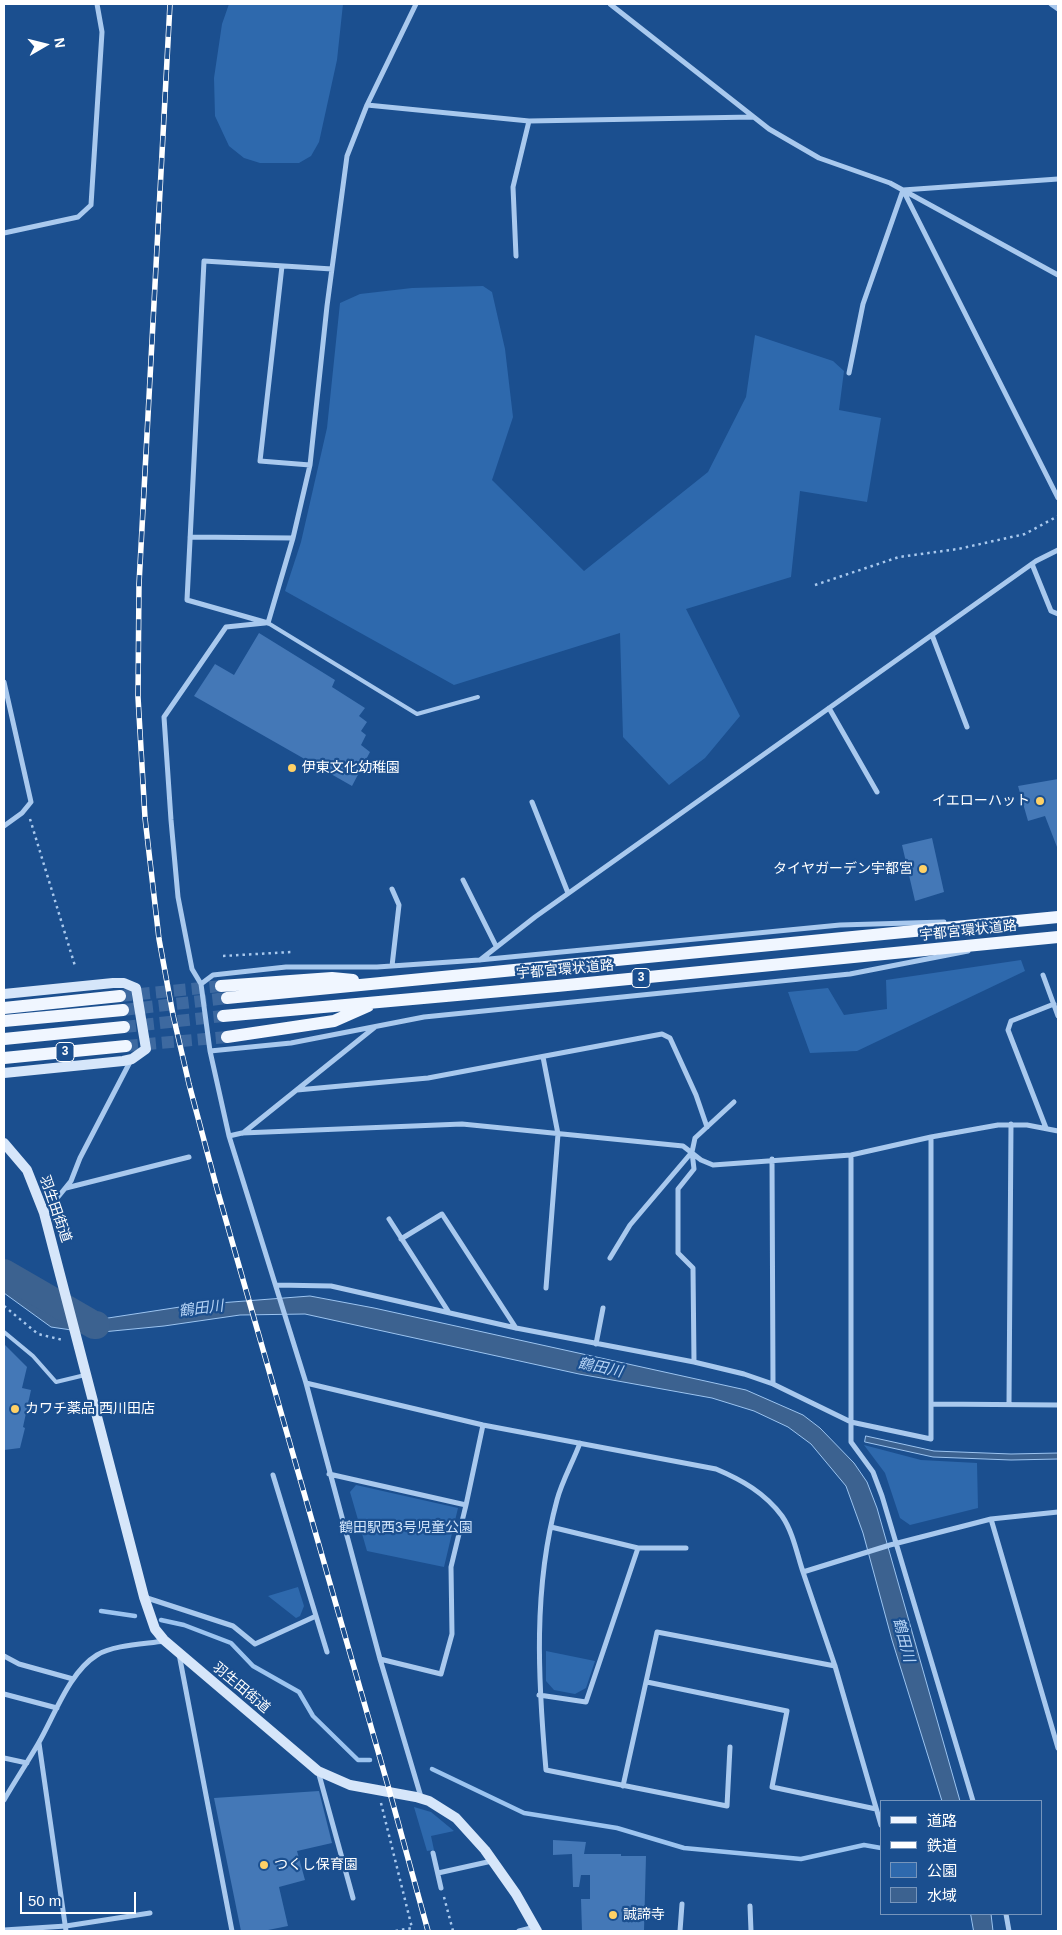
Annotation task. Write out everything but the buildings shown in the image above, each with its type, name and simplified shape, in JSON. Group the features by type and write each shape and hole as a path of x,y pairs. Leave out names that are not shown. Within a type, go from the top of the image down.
{"main road":[{"name":"宇都宮環状道路","path":"224,992 376,984 1058,917"},
{"name":"宇都宮環状道路","path":"223,1016 557,986 1058,937"},
{"path":"4,994 124,983 136,988 146,1050 132,1059 4,1073"},
{"path":"4,1008 120,996"},
{"name":"3","path":"227,1037 334,1021 380,1002"},
{"path":"4,1021 123,1010"},
{"name":"3","path":"4,1039 124,1026"},
{"name":"3","path":"4,1058 126,1046"},
{"name":"羽生田街道","path":"4,1143 27,1170 44,1214 80,1344 144,1597 155,1629 179,1654 318,1771 350,1785 421,1799 437,1805 456,1818 477,1840 516,1894 536,1929"}],"street":[{"path":"4,233 78,217 91,205 102,32 97,4"},
{"path":"268,623 293,538 310,465 332,269 348,156 367,105 416,4"},
{"path":"610,4 769,129 819,158 890,183 1058,275"},
{"path":"1051,4 1058,9"},
{"path":"367,105 529,121 754,117"},
{"path":"516,256 513,187 529,121"},
{"path":"903,190 1058,179"},
{"path":"849,373 863,304 903,190"},
{"path":"903,190 1058,498"},
{"path":"268,623 187,600 204,261 332,269"},
{"path":"282,266 260,461 310,465"},
{"path":"190,537 293,538"},
{"path":"479,960 568,893 1032,564 1058,550"},
{"path":"1032,564 1052,611 1058,614"},
{"path":"268,623 226,627 164,717 178,897 192,970 201,984 210,1051 229,1136 306,1383 380,1660 421,1799"},
{"path":"932,635 967,727"},
{"path":"4,682 31,802 4,826"},
{"path":"829,708 877,792"},
{"path":"532,802 568,893"},
{"path":"463,880 496,946"},
{"path":"392,889 399,904 392,966"},
{"path":"201,984 213,975 286,967 392,966 479,960 840,925 1024,921"},
{"path":"210,1051 291,1043 424,1017 850,974 1027,940"},
{"path":"1043,975 1058,1016"},
{"path":"1046,1128 1008,1030 1011,1021 1054,1004"},
{"path":"242,1133 376,1027"},
{"path":"297,1090 428,1078 662,1034 670,1038 696,1096 707,1127"},
{"path":"543,1057 558,1134 546,1288"},
{"path":"44,1214 66,1188 132,1059"},
{"path":"694,1362 693,1268 678,1253 678,1189 694,1169 692,1152 695,1138 734,1102"},
{"path":"229,1136 242,1133 462,1124 683,1146 701,1160 712,1165 772,1159 850,1155 931,1137 998,1125 1011,1124 1058,1131"},
{"path":"1010,1404 1011,1124"},
{"path":"276,1285 331,1286 448,1311 516,1328 694,1362 744,1374 773,1384 851,1422 931,1439 931,1137"},
{"path":"610,1258 630,1225 692,1152"},
{"path":"850,1155 851,1442 873,1472 973,1800"},
{"path":"66,1188 189,1157"},
{"path":"772,1159 773,1384"},
{"path":"401,1239 442,1214 516,1328"},
{"path":"389,1219 448,1311"},
{"path":"596,1344 603,1308"},
{"path":"306,1383 484,1425 716,1469 740,1479 764,1496 783,1518 803,1572 835,1666 880,1822"},
{"path":"932,1404 1058,1404"},
{"path":"380,1660 441,1674 452,1634 451,1567 484,1425"},
{"path":"580,1443 557,1498 542,1586 539,1695 546,1770 726,1806 730,1747"},
{"path":"329,1474 466,1505"},
{"path":"273,1475 327,1652"},
{"path":"803,1572 855,1555 991,1519 1058,1512"},
{"path":"991,1519 1058,1748"},
{"path":"551,1527 638,1548 686,1548"},
{"path":"539,1695 586,1702 638,1548"},
{"path":"144,1597 233,1626 256,1644 316,1616"},
{"path":"623,1786 657,1632 835,1666"},
{"path":"4,1800 39,1743 73,1679 97,1654 113,1649 164,1640"},
{"path":"179,1654 232,1931"},
{"path":"4,1656 18,1664 73,1679"},
{"path":"647,1682 787,1711 772,1787 876,1809"},
{"path":"4,1694 57,1708"},
{"path":"39,1743 66,1928"},
{"path":"4,1758 27,1763"},
{"path":"318,1771 353,1898"},
{"path":"432,1853 441,1888"},
{"path":"438,1873 492,1861"},
{"path":"680,1931 682,1904"},
{"path":"750,1906 751,1931"},
{"path":"4,1930 66,1928 150,1913"},
{"path":"1006,1915 1009,1931"},
{"path":"519,1931 536,1929"}],"lane":[{"path":"268,623 417,714 478,698"},
{"path":"4,1332 33,1356 56,1382 87,1374"}],"path":[{"path":"815,585 899,557 958,549 1025,534 1058,516"},
{"path":"26,808 75,966"},
{"path":"223,956 292,952"},
{"path":"4,1306 38,1334 80,1344"},
{"path":"378,1790 412,1928 395,1931"},
{"path":"441,1888 454,1931"}],"green space":[{"path":"229,4 343,4 337,60 319,142 311,156 299,163 260,163 244,158 229,146 215,116 214,78 222,24"},
{"path":"483,286 492,292 505,349 513,417 492,480 584,571 708,472 746,397 755,335 833,361 844,371 839,410 881,418 867,502 800,491 791,577 686,609 740,716 705,758 669,785 623,737 620,633 454,685 285,591 301,542 327,428 340,303 360,294 412,288"},
{"path":"1021,960 1025,971 857,1051 810,1053 788,992 828,988 844,1015 887,1009 886,980"},
{"path":"864,1445 921,1460 977,1463 978,1508 910,1525 900,1518 885,1473"},
{"name":"鶴田駅西3号児童公園","path":"356,1485 458,1508 444,1567 367,1551 350,1492"},
{"path":"298,1587 304,1606 300,1616 296,1618 268,1596"},
{"path":"546,1651 595,1661 586,1688 575,1694 554,1690 546,1681"},
{"path":"414,1807 431,1812 454,1831 431,1836 434,1850 427,1851"}],"water":[{"path":"4,1270 30,1294 95,1320 193,1305 310,1296 374,1308 746,1390 803,1415 820,1428 854,1463 867,1482 877,1508 960,1800 942,1800 892,1640 863,1533 846,1486 811,1444 788,1427 754,1411 712,1398 579,1374 305,1314 240,1315 164,1326 92,1333 51,1327 4,1293"},
{"path":"866,1436 934,1451 1011,1454 1058,1453 1058,1459 1011,1460 933,1457 865,1442"},
{"path":"971,1915 991,1915 993,1931 974,1931"}],"waterway":[{"name":"鶴田川","path":"4,1273 96,1325"},
{"path":"101,1611 135,1616"},
{"path":"161,1620 184,1625 231,1643 253,1666 299,1692 313,1716 358,1760 370,1760"},
{"path":"432,1769 524,1813 617,1828 684,1848 801,1859 864,1845 880,1848"}],"tunnel":[{"path":"120,996 221,986"},
{"path":"123,1010 227,998"},
{"path":"124,1027 223,1016"},
{"path":"126,1046 227,1037"}],"railway":[{"path":"170,4 139,584 138,697 145,818 159,939 173,1015 189,1084 217,1189 428,1931"}],"place":[{"name":"伊東文化幼稚園","path":"292,768"},
{"name":"イエローハット","path":"1040,801"},
{"name":"タイヤガーデン宇都宮","path":"923,869"},
{"name":"カワチ薬品 西川田店","path":"15,1409"},
{"name":"つくし保育園","path":"264,1865"},
{"name":"誠諦寺","path":"613,1915"}]}
